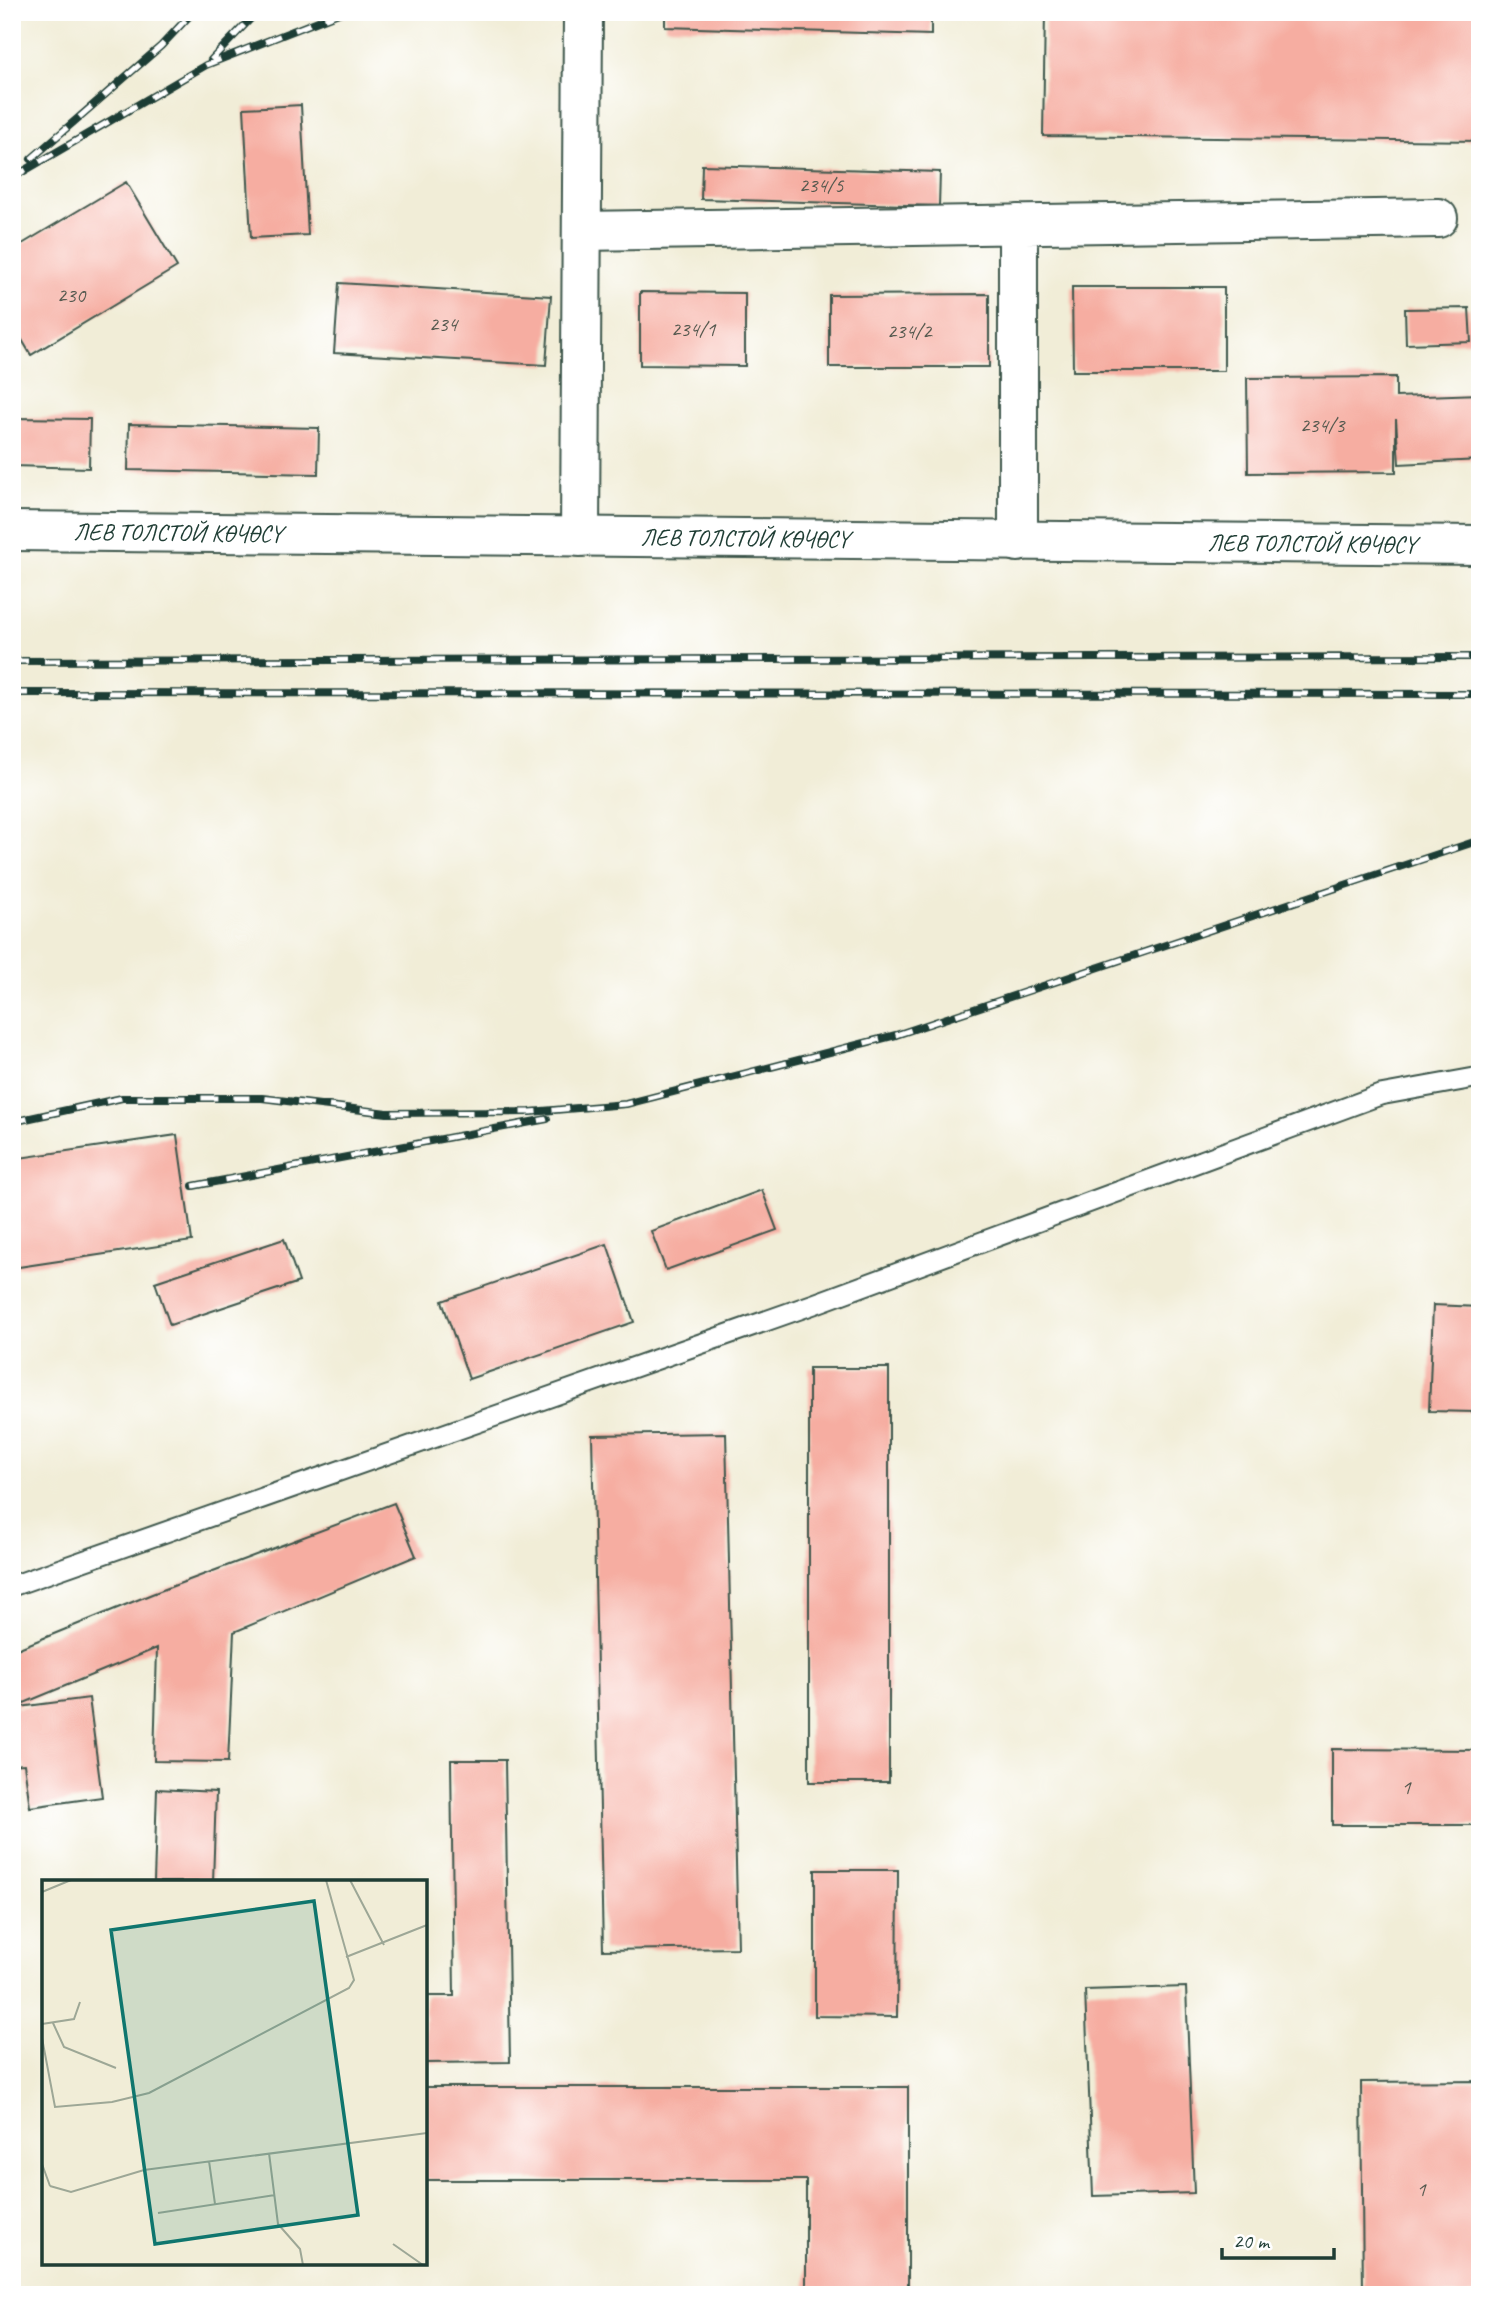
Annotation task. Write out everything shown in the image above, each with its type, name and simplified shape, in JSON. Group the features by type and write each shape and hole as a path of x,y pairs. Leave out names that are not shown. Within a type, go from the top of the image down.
{"street":[{"path":"580,537 583,12"},
{"path":"582,231 1438,218"},
{"path":"1018,224 1018,542"},
{"name":"ЛЕВ ТОЛСТОЙ КӨЧӨСҮ","path":"12,531 1480,545"}],"lane":[{"path":"12,1586 801,1309 1380,1095 1480,1077"}],"building":[{"path":"665,12 931,12 931,35 665,27"},
{"path":"1045,12 1480,12 1480,141 1043,136"},
{"path":"301,105 308,235 251,238 244,108"},
{"path":"702,165 940,172 939,206 701,199"},
{"path":"126,182 177,267 31,355 12,323 12,250"},
{"path":"339,283 551,296 546,365 334,353"},
{"path":"1072,287 1224,287 1224,371 1073,371"},
{"path":"640,292 745,293 745,366 640,365"},
{"path":"989,294 989,367 829,367 829,295"},
{"path":"1469,308 1471,342 1406,344 1405,309"},
{"path":"1396,377 1396,397 1480,394 1480,460 1399,464 1396,419 1396,472 1248,473 1247,378"},
{"path":"12,418 90,419 89,468 12,466"},
{"path":"129,424 319,428 318,474 128,470"},
{"path":"177,1135 192,1241 12,1268 12,1159"},
{"path":"762,1190 777,1230 666,1270 651,1231"},
{"path":"284,1239 299,1282 170,1325 155,1282"},
{"path":"607,1244 634,1322 469,1379 442,1301"},
{"path":"1433,1305 1479,1307 1476,1412 1429,1411"},
{"path":"809,1368 889,1368 889,1782 809,1782"},
{"path":"726,1433 738,1948 603,1950 592,1435"},
{"path":"394,1503 416,1556 234,1632 228,1762 154,1761 157,1648 12,1708 12,1651 152,1594"},
{"path":"89,1698 102,1797 30,1807 24,1764 12,1765 12,1708"},
{"path":"1332,1749 1480,1750 1480,1825 1332,1825"},
{"path":"451,1760 505,1760 510,2062 427,2063 427,1996 454,1996"},
{"path":"157,1789 216,1792 213,1880 154,1880"},
{"path":"815,1870 898,1870 897,2017 815,2016"},
{"path":"1186,1987 1194,2193 1093,2196 1085,1990"},
{"path":"1480,2081 1480,2295 1363,2295 1361,2082"},
{"path":"427,2087 908,2087 908,2295 806,2295 806,2180 427,2180"}],"railway":[{"path":"31,159 161,46 193,12"},
{"path":"211,60 257,12"},
{"path":"12,178 206,65 341,12"},
{"path":"12,661 1480,657"},
{"path":"12,693 1480,694"},
{"path":"12,1122 122,1098 262,1098 387,1113 530,1112 626,1104 896,1035 1480,840"},
{"path":"193,1186 547,1119"}]}
